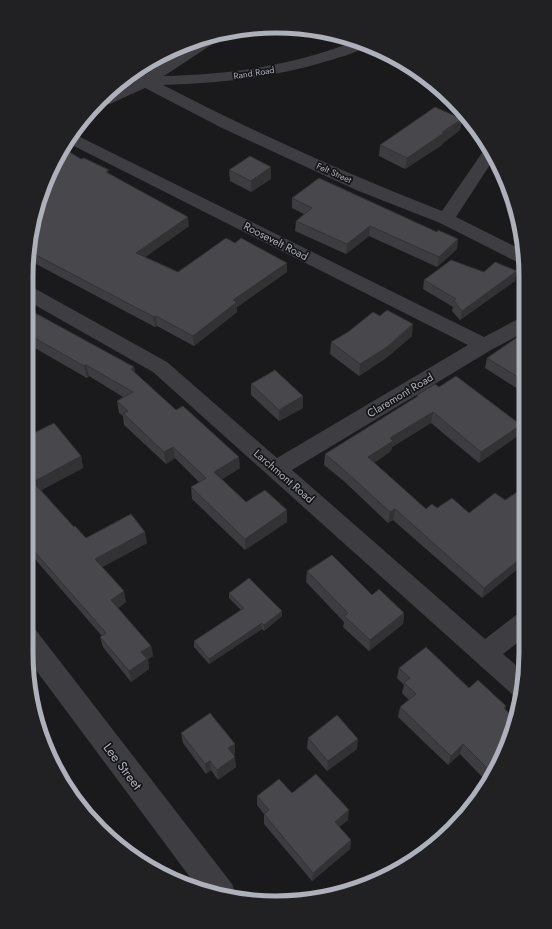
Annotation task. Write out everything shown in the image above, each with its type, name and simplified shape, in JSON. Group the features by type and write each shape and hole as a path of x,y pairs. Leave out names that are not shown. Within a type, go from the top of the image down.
{"street":[{"path":"114,94 138,78 199,46"},
{"name":"Rand Road","path":"138,78 211,79 256,74 300,65 339,54 356,47"},
{"name":"Felt Street","path":"138,78 250,135 362,186 446,219 518,255"},
{"name":"Roosevelt Road","path":"75,140 484,345"},
{"path":"446,219 487,157"},
{"name":"Larchmont Road","path":"33,296 160,367 517,683"},
{"name":"Claremont Road","path":"276,469 484,345 519,327"},
{"path":"485,653 519,628"},
{"name":"Lee Street","path":"33,646 216,889"}],"building":[{"path":"435,107 462,119 407,158 380,145"},
{"path":"68,151 81,159 84,158 109,170 106,172 188,217 136,253 178,272 226,238 235,243 241,238 287,263 233,300 237,302 193,336 156,316 154,317 34,254 41,213 51,183"},
{"path":"250,156 271,167 251,181 229,170"},
{"path":"319,178 437,232 438,230 458,239 439,257 370,226 347,244 296,221 312,208 292,198"},
{"path":"451,260 484,272 495,262 517,271 462,311 454,301 456,299 424,280"},
{"path":"387,310 413,324 387,347 360,364 331,342 348,332 373,312 380,316"},
{"path":"33,312 134,367 131,369 176,410 183,406 239,457 214,472 246,502 265,490 287,510 245,539 191,487 206,478 173,447 164,452 123,413 128,411 117,401 133,392 86,365 84,366 33,337"},
{"path":"519,336 519,378 487,358"},
{"path":"275,370 303,396 279,410 251,384"},
{"path":"456,376 519,423 519,426 481,452 433,412 390,438 393,441 368,457 426,509 432,504 437,508 452,498 469,513 495,493 505,500 519,491 519,560 484,588 395,509 390,512 325,454 435,384 439,387"},
{"path":"54,423 81,456 33,482 33,434"},
{"path":"33,482 86,538 131,514 145,532 95,559 124,591 111,600 151,646 141,652 147,659 129,671 100,637 106,633 33,550"},
{"path":"332,555 372,595 379,589 404,613 370,640 344,616 348,613 307,571"},
{"path":"249,578 282,611 264,625 262,623 209,659 194,641 244,608 229,593"},
{"path":"426,647 469,688 478,680 506,706 504,708 511,716 501,746 489,770 463,744 451,756 400,707 416,694 404,683 410,678 399,668"},
{"path":"210,713 235,744 228,748 235,757 217,770 210,761 205,764 181,733"},
{"path":"337,715 358,739 328,761 308,738"},
{"path":"316,774 349,810 335,822 351,840 313,873 264,814 269,810 257,796 279,779 292,793"}]}
